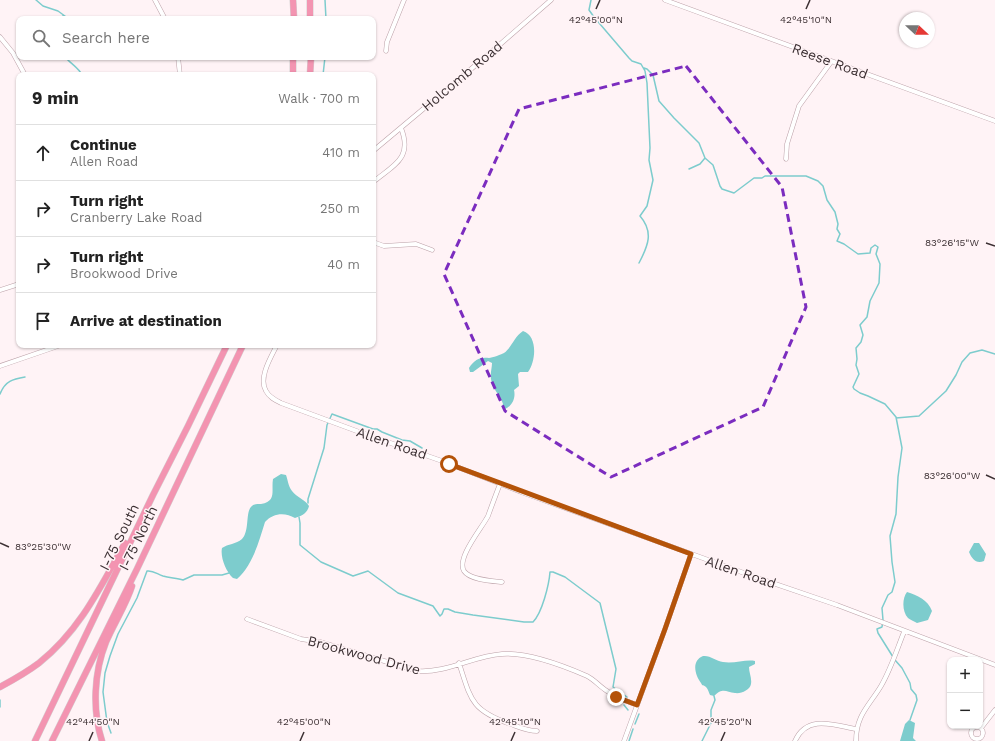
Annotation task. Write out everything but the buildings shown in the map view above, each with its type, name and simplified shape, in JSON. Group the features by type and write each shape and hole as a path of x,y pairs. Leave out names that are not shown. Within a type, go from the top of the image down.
{"highway":[{"path":"293,0 294,16"},
{"path":"310,0 310,16"},
{"path":"293,72 294,60"},
{"path":"310,72 311,60"},
{"name":"I-75 South","path":"35,741 226,348"},
{"name":"I-75 North","path":"52,741 137,569 242,348"},
{"path":"0,687 37,664 62,641 78,623 93,601 153,495"},
{"path":"102,741 97,722 96,709 99,666 106,643 130,591 137,569"}],"street":[{"path":"155,0 163,16"},
{"path":"386,51 387,42 404,0"},
{"name":"Holcomb Road","path":"376,149 550,0"},
{"name":"Reese Road","path":"665,0 830,62 995,121"},
{"path":"0,37 16,58"},
{"path":"17,60 23,72"},
{"path":"178,60 180,72"},
{"path":"786,159 787,144 799,106 830,62"},
{"path":"376,179 402,156 405,146 401,128"},
{"path":"376,243 384,246 416,244 432,250"},
{"path":"0,290 16,285"},
{"path":"0,364 51,348"},
{"name":"Allen Road","path":"275,348 265,372 263,383 265,390 271,397 281,403 442,461 500,484 691,554 837,605 904,632 995,665"},
{"path":"500,484 487,517 468,547 462,562 462,567 465,573 472,577 487,581 502,582"},
{"path":"624,741 691,554"},
{"name":"Brookwood Drive","path":"247,619 301,639 320,642 418,671 433,671 484,656 503,654 522,655 588,676 616,697 637,705"},
{"path":"856,741 856,730 861,716 881,685 904,632"},
{"path":"460,663 473,701 485,714 524,729 537,731"},
{"path":"983,725 995,710"},
{"path":"795,741 804,728 814,723 823,723 856,730"}],"highlighted area":[{"path":"686,66 782,187 806,307 763,407 611,477 505,411 444,274 519,109"}],"water":[{"path":"523,331 528,334 533,343 533,362 528,372 520,372 518,374 519,386 514,390 514,399 511,404 505,409 502,406 502,401 492,383 492,363 488,361 473,372 470,372 469,368 473,362 478,359 490,358 504,353 517,336"},
{"path":"281,474 286,475 291,489 308,504 308,509 304,514 295,518 279,514 268,519 265,522 255,552 247,567 237,579 233,578 224,564 222,548 242,539 246,531 250,509 256,504 266,503 269,501 272,495 273,479"},
{"path":"974,543 979,543 986,554 984,561 979,562 973,559 970,555 969,552"},
{"path":"907,592 918,596 928,604 932,611 928,620 917,623 909,619 906,615 903,605"},
{"path":"708,656 727,662 755,661 755,664 749,667 751,680 750,686 747,690 740,693 722,691 714,696 710,695 707,688 702,685 699,680 695,668 699,658"},
{"path":"909,720 915,723 913,738 916,741 900,741 905,724"}],"waterway":[{"path":"36,0 43,6 58,11 65,16"},
{"path":"325,0 326,16"},
{"path":"591,0 589,10 594,17 629,58 632,61 641,64 645,71 647,83 650,148 649,160 653,180 647,206 640,216 647,228 648,239 645,251 639,263"},
{"path":"68,60 80,72"},
{"path":"323,72 325,60"},
{"path":"644,68 653,75 659,101 699,143 705,158 713,165 722,189 734,193 754,178 762,178 765,176 806,176 818,181 823,186 827,200 835,212 838,224 837,229 840,234 837,241 858,254 870,253 871,248 875,245 878,247 876,254 880,264 879,283 870,301 867,317 860,325 863,335 861,342 856,348 856,365 859,374 853,387 860,393 885,404 896,417 902,448 898,477 896,514 890,536 895,582 892,592 888,595 882,608 882,627 877,629 893,657"},
{"path":"689,169 700,164 705,158"},
{"path":"896,418 919,416 946,391 962,362 970,353 982,350 995,354"},
{"path":"0,394 7,383 25,377"},
{"path":"308,503 324,448 327,425 332,414 373,429 377,429 402,440 410,441 422,448"},
{"path":"299,517 300,545 321,562 353,576 368,571 398,593 433,606 440,616 444,609 448,609 455,612 473,615 533,622 542,606 547,591 550,572 565,577 600,603 616,669 613,687 627,697"},
{"path":"111,733 107,722 103,692 105,673 118,634 137,598 147,571 166,577 183,580 194,575 222,575 229,573"},
{"path":"895,660 902,668 910,683 911,689 916,695 917,700 910,720"},
{"path":"702,741 711,723 711,710 715,700 714,696"},
{"path":"0,700 0,707"},
{"path":"624,705 628,710"},
{"path":"635,724 639,714"},
{"path":"629,741 633,729"}],"route":[{"path":"449,464 691,554 637,705 616,697"}]}
